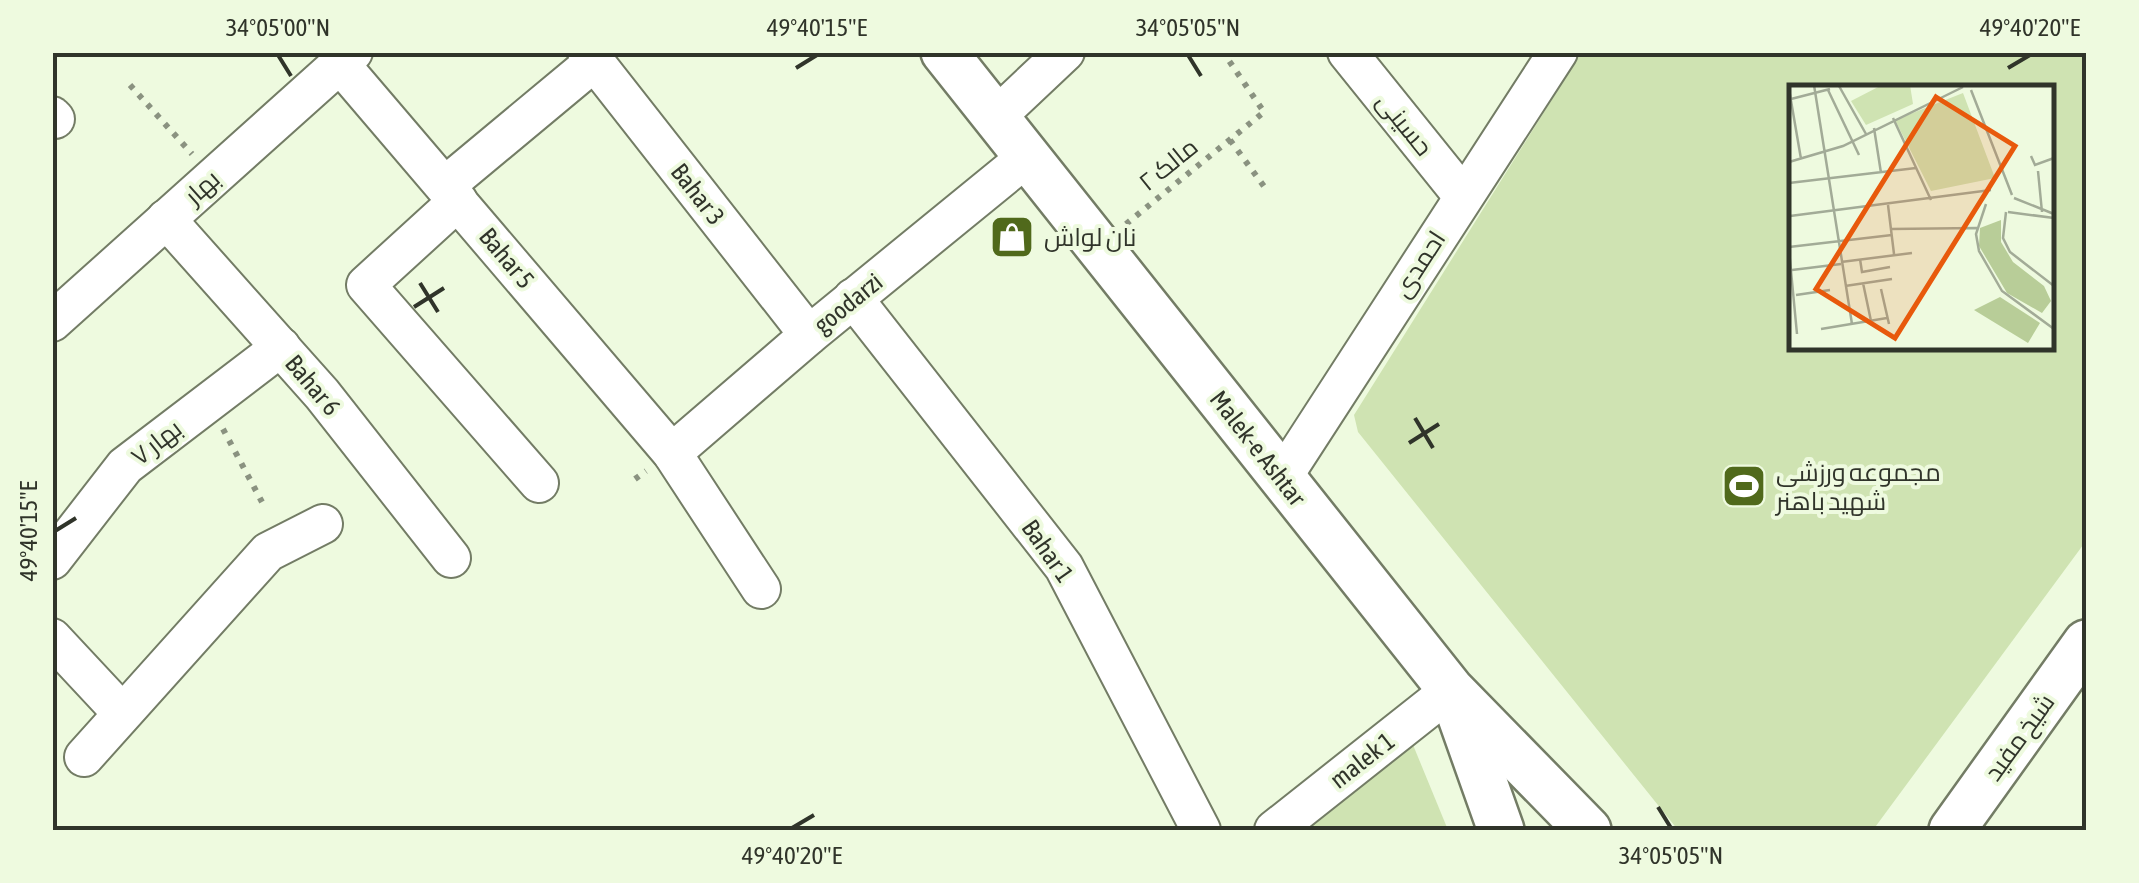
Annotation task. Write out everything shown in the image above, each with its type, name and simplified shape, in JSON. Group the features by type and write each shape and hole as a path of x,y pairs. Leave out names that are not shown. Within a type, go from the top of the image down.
{"street":[{"name":"Malek-e Ashtar","path":"944,52 1451,690 1588,830"},
{"path":"996,118 1065,52"},
{"name":"حسینی","path":"1348,52 1463,196"},
{"name":"احمدی","path":"1282,478 1558,52"},
{"path":"539,483 366,285 452,193 591,57"},
{"name":"Bahar 3","path":"591,57 809,335"},
{"name":"Bahar 5","path":"331,62 452,193 672,453 760,589"},
{"name":"بهار","path":"52,322 212,178 331,62"},
{"name":"goodarzi","path":"672,453 809,335 1027,158"},
{"name":"Bahar 6","path":"166,219 322,394 451,558"},
{"name":"Bahar 1","path":"854,298 1064,567 1201,830"},
{"name":"بهار ۷","path":"52,560 125,466 281,347"},
{"path":"84,757 268,552 323,524"},
{"path":"52,638 122,713"},
{"name":"شیخ مفید","path":"1952,830 2086,643"},
{"path":"1451,690 1502,830"},
{"name":"malek 1","path":"1274,830 1451,690"}],"path":[{"name":"مالک ۲","path":"1098,246 1264,112 1223,52"},
{"path":"130,85 212,178"},
{"path":"1230,140 1266,189"},
{"path":"209,402 262,502"}],"green space":[{"name":"مجموعه ورزشی شهید باهنر","path":"1581,53 2086,53 2086,541 1873,830 1678,830 1358,432 1354,415"},
{"path":"1411,740 1448,830 1297,830"}],"place":[{"name":"نان لواش","path":"1012,237"},
{"name":"مجموعه ورزشی شهید باهنر","path":"1744,486"}]}
